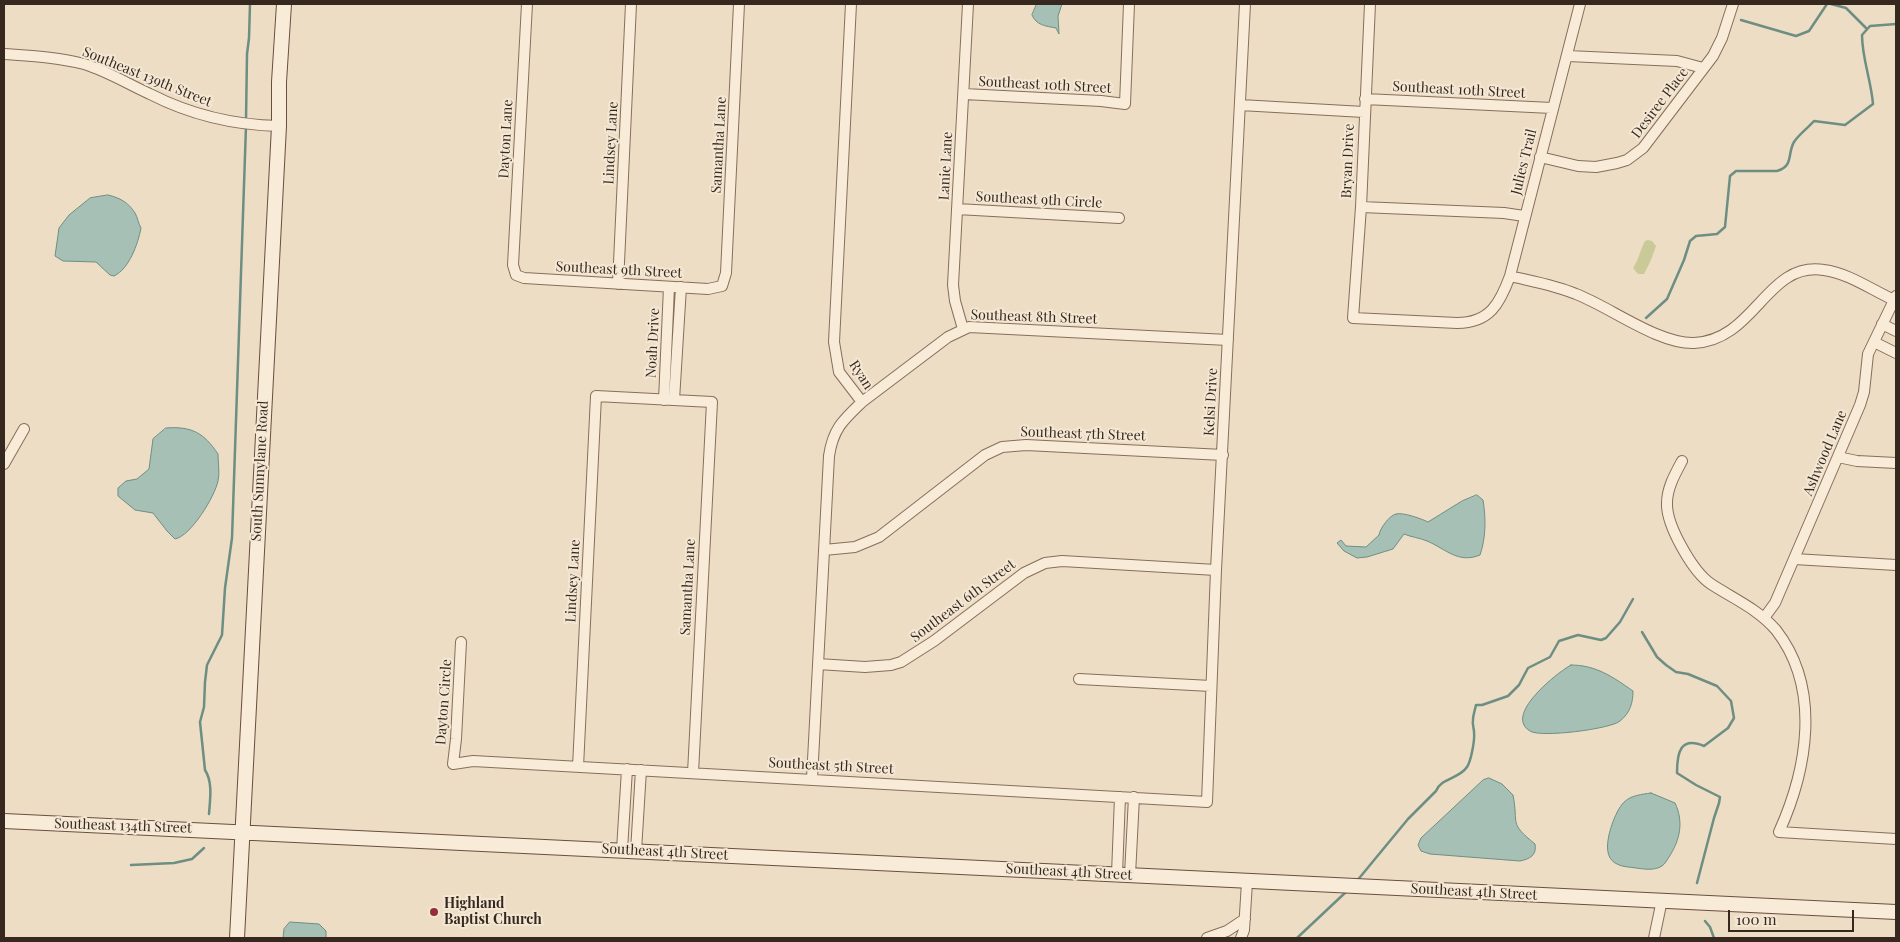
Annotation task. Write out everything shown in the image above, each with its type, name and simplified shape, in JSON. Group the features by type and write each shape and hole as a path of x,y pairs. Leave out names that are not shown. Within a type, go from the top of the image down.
{"main road":[{"name":"South Sunnylane Road","path":"237,938 284,4"},
{"name":"Southeast 134th Street","path":"4,821 243,831"},
{"name":"Southeast 4th Street","path":"243,831 1247,882 1896,912"}],"street":[{"name":"Dayton Lane","path":"516,275 513,265 527,4"},
{"name":"Lindsey Lane","path":"618,284 631,4"},
{"name":"Samantha Lane","path":"722,286 726,273 739,4"},
{"name":"Ryan","path":"812,779 830,445 838,427 862,402 840,372 834,342 851,4"},
{"name":"Lanie Lane","path":"963,329 953,285 968,4"},
{"name":"Southeast 10th Street","path":"964,94 1101,101 1125,104 1129,4"},
{"name":"Kelsi Drive","path":"1207,802 1216,570 1245,4"},
{"name":"Bryan Drive","path":"1370,4 1361,207 1353,318 1464,323 1481,318"},
{"name":"Julies Trail","path":"1481,318 1500,302 1510,276 1580,4"},
{"name":"Desiree Place","path":"1540,157 1588,167 1604,166 1627,160 1643,148 1652,139 1720,42 1733,4"},
{"name":"Southeast 139th Street","path":"4,54 44,57 84,64 193,113 242,124 279,126"},
{"path":"1568,56 1677,61 1703,68"},
{"name":"Southeast 10th Street","path":"1365,99 1552,108"},
{"path":"1240,105 1364,112"},
{"path":"1361,207 1504,213 1524,216"},
{"name":"Southeast 9th Circle","path":"957,209 1119,218"},
{"path":"1510,276 1573,292 1662,336 1686,342 1711,340 1731,331 1745,320 1784,279 1792,274 1808,270 1837,272 1895,297"},
{"name":"Southeast 9th Street","path":"516,275 524,278 669,287 708,289 722,286"},
{"name":"Noah Drive","path":"669,287 669,400"},
{"name":"Noah Drive","path":"669,400 681,287"},
{"name":"Ashwood Lane","path":"1764,618 1774,603 1794,559 1863,399 1867,360 1895,297"},
{"path":"1882,324 1896,331"},
{"name":"Southeast 8th Street","path":"862,402 948,337 963,329 985,327 1228,340"},
{"path":"1874,342 1896,353"},
{"name":"Lindsey Lane","path":"578,767 596,396 669,400"},
{"name":"Samantha Lane","path":"669,400 712,402 694,773"},
{"path":"4,464 24,429"},
{"name":"Southeast 7th Street","path":"824,550 846,549 879,537 985,455 1002,447 1016,445 1058,446 1223,455"},
{"path":"1838,457 1857,461 1896,463"},
{"path":"1682,461 1668,493 1667,510 1671,525 1685,553 1698,572 1710,584 1764,618 1775,630 1789,651 1799,673 1805,702 1804,752 1788,812 1779,832 1896,838"},
{"path":"1794,559 1896,565"},
{"name":"Southeast 6th Street","path":"818,664 865,667 891,665 901,662 934,641 1024,573 1045,563 1062,561 1216,570"},
{"name":"Dayton Circle","path":"453,764 461,642"},
{"path":"1079,679 1211,686"},
{"name":"Southeast 5th Street","path":"453,764 473,761 1207,802"},
{"path":"627,770 629,851"},
{"path":"629,851 641,770"},
{"path":"1120,797 1123,875"},
{"path":"1123,875 1134,797"},
{"path":"1241,938 1244,930 1247,882"},
{"path":"1654,938 1662,900"},
{"path":"1207,938 1227,931 1245,919"}],"green space":[{"path":"1645,241 1652,241 1656,246 1644,274 1638,274 1633,268"}],"shaded area":[{"path":"1037,4 1062,4 1058,16 1059,34 1056,28 1048,27 1036,21 1032,15"},
{"path":"108,195 120,199 130,206 141,228 138,241 128,262 114,276 110,275 96,262 63,261 55,256 59,228 69,215 90,198"},
{"path":"166,428 183,428 196,432 208,441 218,454 219,478 212,496 195,523 188,531 175,539 153,513 135,510 118,496 118,488 126,481 137,479 149,469 153,439"},
{"path":"1477,495 1483,500 1485,514 1485,528 1480,555 1465,558 1459,557 1427,541 1404,534 1393,549 1367,557 1357,558 1344,551 1337,543 1341,540 1346,546 1366,547 1379,535 1386,522 1394,515 1408,515 1428,522 1462,501"},
{"path":"1571,665 1596,670 1633,691 1632,704 1629,711 1620,721 1614,724 1590,730 1547,734 1530,731 1523,724 1523,715 1528,705 1545,685"},
{"path":"1489,778 1502,784 1513,795 1516,822 1521,831 1535,844 1534,854 1520,861 1430,854 1421,851 1418,845 1421,838 1483,780"},
{"path":"1651,793 1675,803 1678,810 1680,831 1673,851 1666,862 1659,868 1646,869 1619,865 1612,861 1608,850 1610,831 1614,819 1620,806 1628,799 1637,795"},
{"path":"290,922 319,924 326,931 326,938 283,938 284,929"}],"waterway":[{"path":"246,120 250,4"},
{"path":"1741,20 1796,36 1809,31 1827,4"},
{"path":"1831,4 1846,8 1867,29"},
{"path":"1646,318 1667,299 1690,241 1696,236 1717,234 1725,227 1730,176 1736,171 1777,171 1782,169 1788,163 1794,142 1814,121 1845,125 1873,104 1863,52 1862,35 1870,26 1896,24"},
{"path":"209,814 210,786 205,770 200,722 204,707 207,665 222,635 225,588 232,538 246,126"},
{"path":"1356,882 1408,819 1438,787 1464,771 1467,767 1473,745 1473,722 1476,705 1482,705 1508,696 1519,685 1528,668 1550,657 1559,641 1578,635 1601,640 1606,638 1620,622 1633,599"},
{"path":"1642,632 1657,657 1666,665 1676,672 1688,674 1717,686 1731,701 1734,718 1728,728 1704,746 1690,743 1685,745 1679,753 1677,773 1720,797 1697,883"},
{"path":"131,865 174,863 192,859 204,848"},
{"path":"1297,938 1347,891"},
{"path":"1705,921 1710,927 1714,938"}],"place":[{"name":"Highland Baptist Church","path":"434,912"}]}
